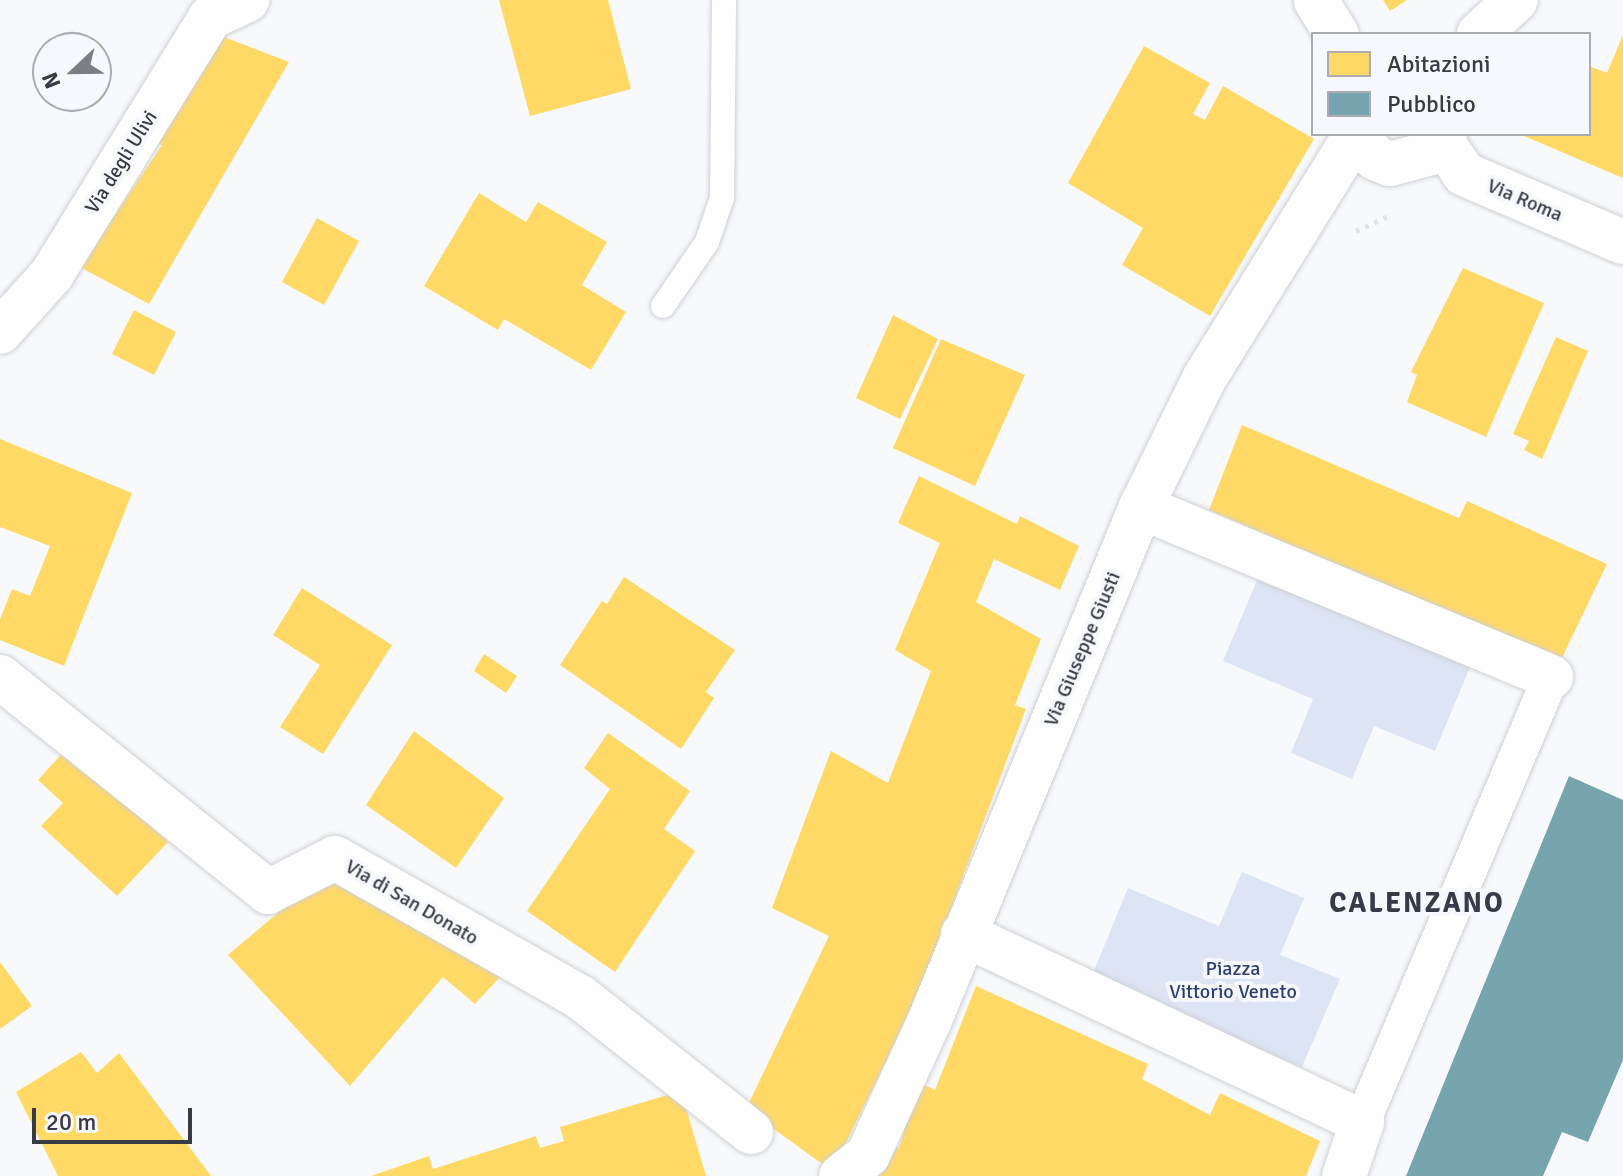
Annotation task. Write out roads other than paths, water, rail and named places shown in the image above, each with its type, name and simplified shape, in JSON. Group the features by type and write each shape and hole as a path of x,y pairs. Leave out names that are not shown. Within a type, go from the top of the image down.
{"street":[{"name":"Via degli Ulivi","path":"0,332 52,274 211,17 247,0"},
{"path":"1316,0 1326,32"},
{"path":"1316,0 1336,32"},
{"path":"1481,32 1516,0"},
{"name":"Via Giuseppe Giusti","path":"841,1176 868,1155 1141,507 1204,379 1355,136"},
{"name":"Via Giuseppe Giusti","path":"1358,136 1375,158 1390,164 1412,162 1443,138"},
{"name":"Via Roma","path":"1443,138 1464,174 1623,242"},
{"path":"1141,507 1203,530 1551,677 1362,1122 1344,1176"},
{"name":"Via di San Donato","path":"0,677 268,892 335,858 580,997 751,1132"},
{"path":"963,934 1362,1122"}],"lane":[{"path":"663,306 707,242 722,198 724,0"}],"district":[{"name":"CALENZANO","path":"1417,903"}],"park label":[{"name":"Piazza Vittorio Veneto","path":"1233,980"}]}
